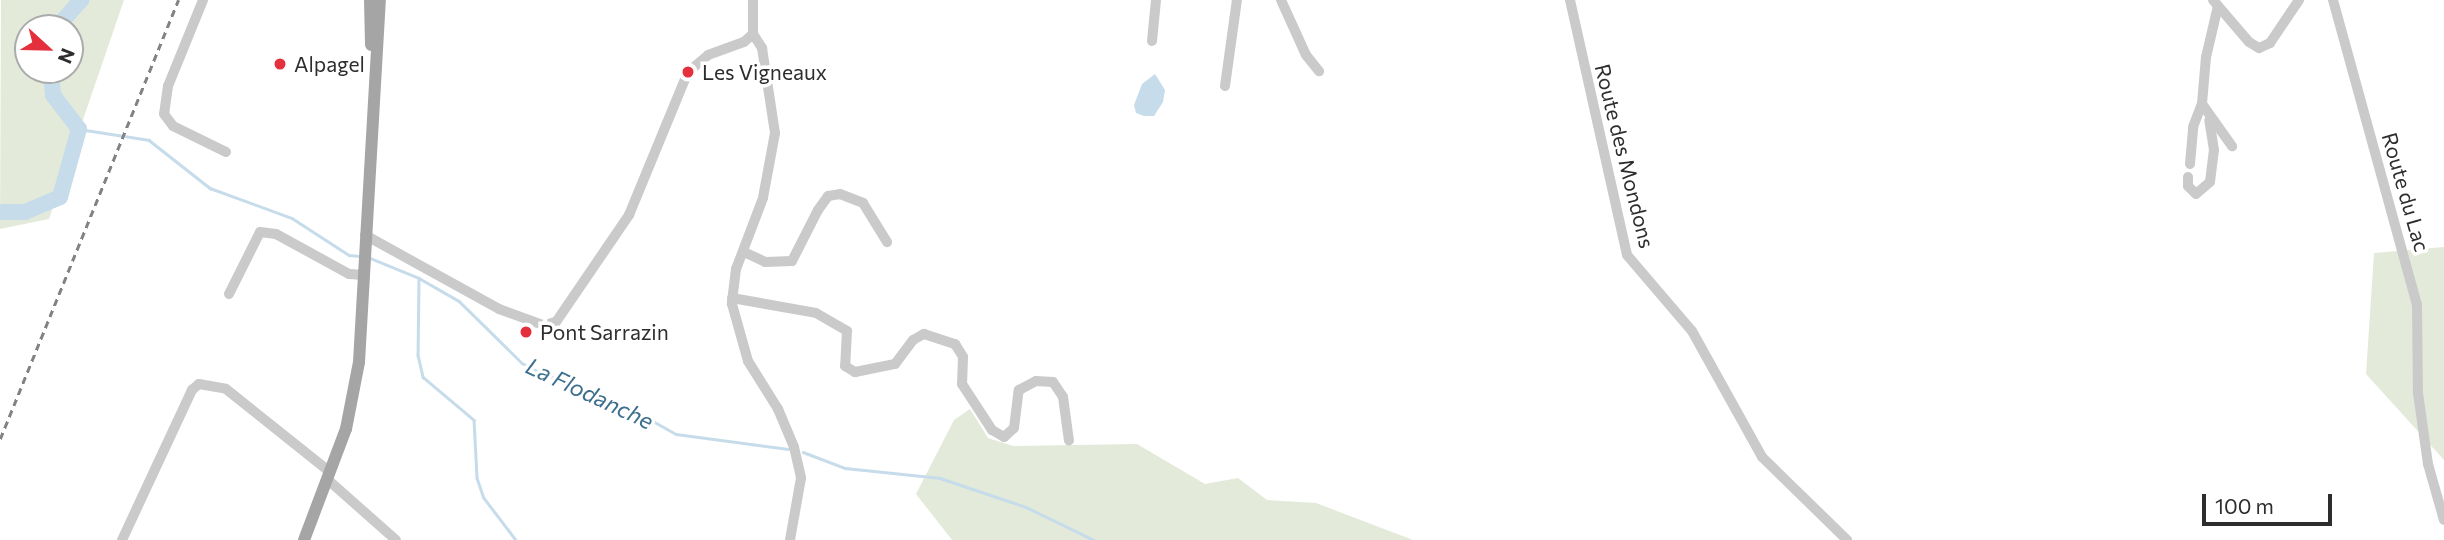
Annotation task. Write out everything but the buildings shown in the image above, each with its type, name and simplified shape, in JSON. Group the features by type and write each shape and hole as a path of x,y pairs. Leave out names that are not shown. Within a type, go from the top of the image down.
{"main road":[{"path":"370,0 372,105"},
{"path":"304,540 328,478 355,390 379,0"},
{"path":"299,540 328,478"}],"street":[{"path":"203,0 168,86 164,114 173,126 226,152"},
{"path":"753,0 753,33 762,48 775,133 764,198 744,252 732,298 738,338 794,447 801,478 790,540"},
{"path":"1152,41 1156,0"},
{"path":"1225,86 1237,0"},
{"path":"1281,0 1306,55 1319,71"},
{"name":"Route des Mondons","path":"1570,0 1627,255 1692,331 1762,457 1846,540"},
{"path":"2216,3 2249,42 2259,48 2270,43 2299,0"},
{"name":"Route du Lac","path":"2333,0 2417,304 2418,393 2428,464 2444,520"},
{"path":"2188,177 2188,187 2196,194 2210,182 2214,150 2204,109 2206,57 2216,3"},
{"path":"365,235 499,309 543,325 556,323 629,215 688,72 708,55 744,42 753,33"},
{"path":"2204,109 2232,146"},
{"path":"2190,164 2196,116 2204,109"},
{"path":"744,252 765,262 792,261 828,196 840,194 863,203 887,242"},
{"path":"229,294 260,232 276,234 349,274 364,270"},
{"path":"732,298 816,313 847,331 845,366 855,373 895,364 913,340 924,334 955,344 963,356 962,384 992,430 1004,437 1014,428 1019,390 1036,381 1053,382 1063,397 1069,441"},
{"path":"122,540 192,390 199,384 226,389 396,540"}],"green space":[{"path":"1,0 124,0 49,219 0,229"},
{"path":"2444,247 2444,460 2366,374 2374,253"},
{"path":"970,409 988,438 1013,446 1137,444 1205,484 1238,478 1267,500 1316,503 1413,540 952,540 916,494 954,420"}],"water":[{"path":"1155,74 1165,90 1163,102 1154,116 1144,116 1136,113 1134,105 1142,84"}],"waterway":[{"path":"68,14 81,0"},
{"path":"0,212 25,212 60,197 79,129 53,95 52,84"},
{"name":"La Flodanche","path":"79,129 149,140 210,188 292,218 349,255 360,256"},
{"name":"La Flodanche","path":"370,258 419,278 459,301 522,363 539,372 619,402 676,434 788,449"},
{"path":"419,278 418,355 423,377 474,420 477,478 484,498 516,540"},
{"name":"La Flodanche","path":"803,452 845,468 940,478 1026,507 1094,540"}],"railway":[{"path":"0,439 178,0"}],"place":[{"name":"Alpagel","path":"280,64"},
{"name":"Les Vigneaux","path":"688,72"},
{"name":"Pont Sarrazin","path":"526,332"}]}
